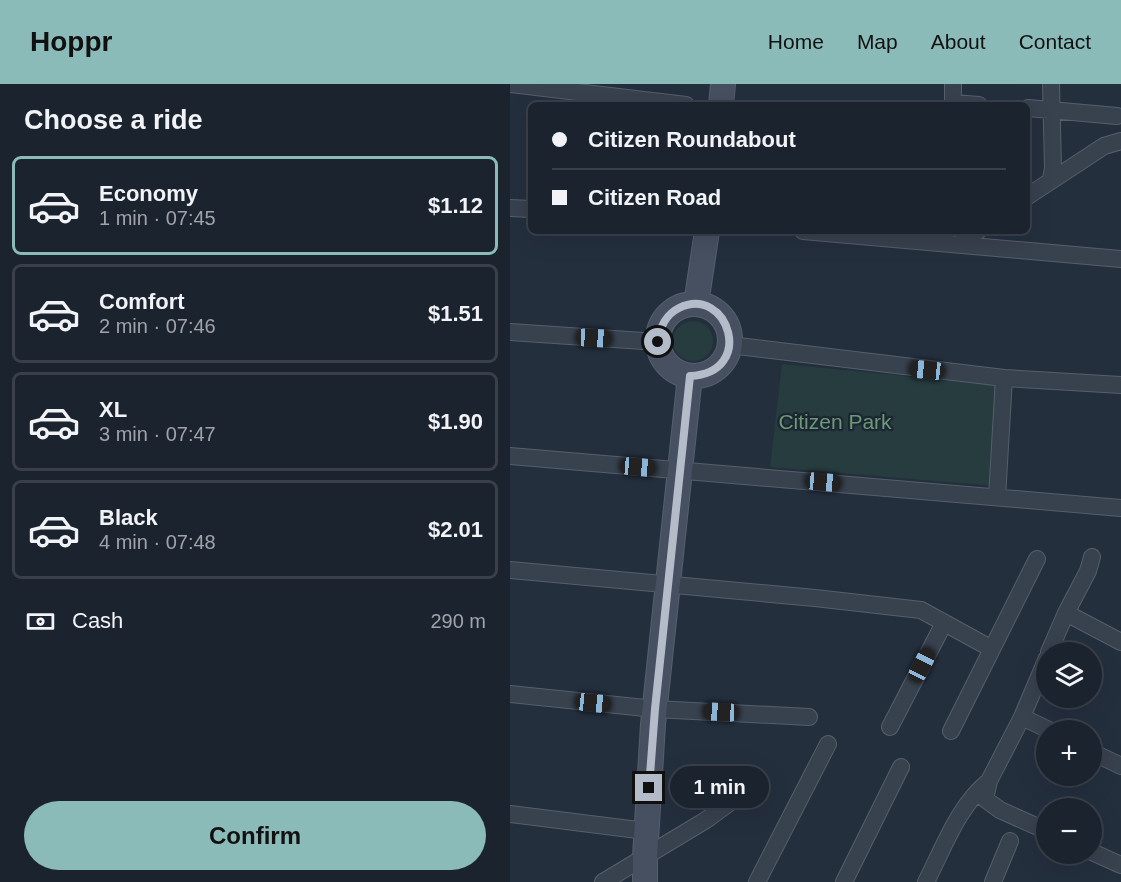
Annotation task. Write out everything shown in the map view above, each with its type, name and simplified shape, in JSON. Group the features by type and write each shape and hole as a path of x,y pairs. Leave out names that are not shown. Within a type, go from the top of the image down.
{"street":[{"path":"510,84 661,102"},
{"path":"721,102 723,84"},
{"path":"953,84 953,102"},
{"path":"1050,179 1053,168 1051,84"},
{"path":"1030,108 1116,116"},
{"path":"1030,194 1050,179 1104,146 1121,141"},
{"path":"510,208 528,210"},
{"path":"696,304 707,234"},
{"path":"843,234 960,243 1121,260"},
{"path":"960,243 974,234"},
{"path":"696,304 718,313 725,322 730,345 720,365 711,372 690,376 671,368 660,352 658,342 665,319 684,306 696,304"},
{"path":"510,332 658,342"},
{"path":"730,345 1004,378 1121,385"},
{"path":"645,882 646,831 655,709 690,376"},
{"path":"997,496 1004,378"},
{"path":"510,456 1121,508"},
{"path":"1053,642 1088,571 1092,557"},
{"path":"951,731 1037,560"},
{"path":"510,570 921,610 992,649"},
{"path":"1066,613 1121,642"},
{"path":"890,727 944,623"},
{"path":"1036,684 1022,717 989,781 985,799 1000,810 1036,826"},
{"path":"510,694 655,709 809,717"},
{"path":"1022,717 1036,724"},
{"path":"757,882 828,744"},
{"path":"1102,757 1121,766"},
{"path":"844,882 901,767"},
{"path":"926,882 964,808 976,791 989,781"},
{"path":"603,882 706,820 755,784"},
{"path":"510,814 646,831"},
{"path":"993,882 1010,841"},
{"path":"1102,856 1121,865"}],"green space":[{"path":"693,321 707,327 713,341 707,355 693,361 679,355 673,341 679,327"},
{"name":"Citizen Park","path":"782,364 998,385 994,486 770,467"}],"route":[{"path":"649,788 655,709 690,376 711,372 720,365 730,345 725,322 718,313 696,304 684,306 665,319 658,342"}]}
